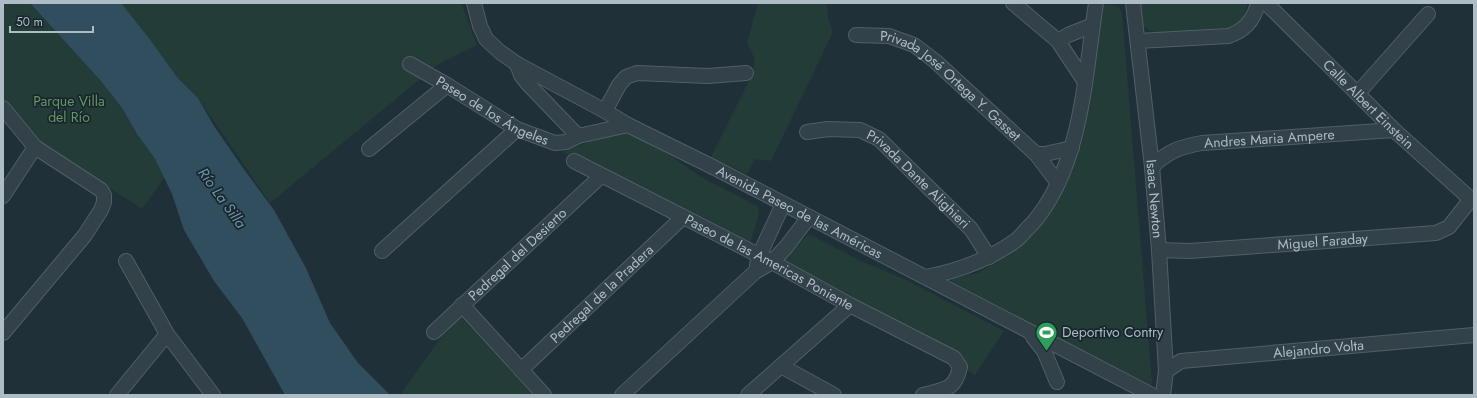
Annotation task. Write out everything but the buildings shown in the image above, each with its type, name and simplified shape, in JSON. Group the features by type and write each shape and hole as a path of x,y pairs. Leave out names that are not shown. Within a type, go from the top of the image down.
{"street":[{"name":"Avenida Paseo de las Américas","path":"474,3 480,26 486,39 500,52 517,64 628,125 713,167 926,277 1028,332 1152,395"},
{"path":"1013,3 1058,41 1085,82"},
{"path":"926,277 953,272 989,257 1016,240 1042,212 1058,183 1072,148 1085,82 1096,3"},
{"name":"Isaac Newton","path":"1133,3 1152,167 1159,250 1166,370 1162,395"},
{"path":"1138,41 1228,36 1236,34 1248,24 1258,3"},
{"name":"Calle Albert Einstein","path":"1266,3 1394,130 1473,201"},
{"path":"1358,93 1428,14"},
{"path":"1058,41 1068,35 1093,26"},
{"name":"Privada José Ortega Y. Gasset","path":"856,35 889,36 914,45 935,61 1036,154 1058,183"},
{"name":"Paseo de los Ángeles","path":"410,64 447,85 517,129 560,144 578,136 628,125"},
{"path":"517,64 521,75 528,84 578,136"},
{"path":"605,111 619,85 626,77 637,73 708,76 746,73"},
{"path":"369,149 447,85"},
{"path":"3,108 35,147 101,190 104,195 104,202 101,210 85,235 3,333"},
{"path":"382,251 517,129"},
{"name":"Privada Dante Alighieri","path":"807,132 828,129 860,130 879,139 971,229 989,257"},
{"name":"Andres Maria Ampere","path":"1152,167 1161,158 1174,149 1202,143 1394,130"},
{"path":"3,196 35,147"},
{"path":"1036,154 1045,154 1072,148"},
{"name":"Paseo de las Americas Poniente","path":"574,161 766,259 850,305 954,358 960,367 957,379 948,388 923,395"},
{"name":"Pedregal del Desierto","path":"434,332 601,176"},
{"name":"Miguel Faraday","path":"1159,250 1190,251 1436,234 1449,227 1473,201"},
{"path":"766,259 783,204"},
{"name":"Pedregal de la Pradera","path":"520,370 682,217"},
{"path":"622,395 755,272 766,259 786,247 809,217"},
{"path":"126,261 167,334 213,395"},
{"path":"462,305 544,395"},
{"path":"748,395 850,305"},
{"path":"1028,332 1044,351 1057,382"},
{"path":"117,395 167,334"},
{"name":"Alejandro Volta","path":"1166,370 1182,361 1474,335"},
{"path":"781,366 834,395"}],"green space":[{"name":"Parque Villa del Río","path":"3,3 30,3 100,80 122,108 137,134 155,159 164,178 142,209 43,145 3,97"},
{"path":"120,3 461,3 477,45 437,65 270,203 198,98 177,77"},
{"path":"758,3 827,3 828,18 833,32 771,161 755,159 747,174 711,157 752,75 755,59 747,43"},
{"path":"1137,3 1247,3 1244,17 1233,27 1160,33 1150,31 1140,23"},
{"path":"1111,4 1119,7 1122,13 1152,383 1150,385 952,282 952,278 978,273 1005,256 1027,232 1065,171 1098,12 1104,5"},
{"path":"619,130 656,146 701,177 757,206 759,213 750,244 581,155 570,156 563,152"},
{"path":"809,234 861,261 904,279 1004,331 975,375 963,368 953,350 779,260"},
{"path":"459,317 462,318 533,395 400,395 454,319"}],"water":[{"name":"Río La Silla","path":"30,3 121,3 177,77 198,98 214,126 274,210 306,268 330,323 358,363 390,395 285,395 242,318 214,281 184,230 172,194 155,159 137,134 122,108 100,80"}],"place":[{"name":"Deportivo Contry","path":"1047,352"}]}
